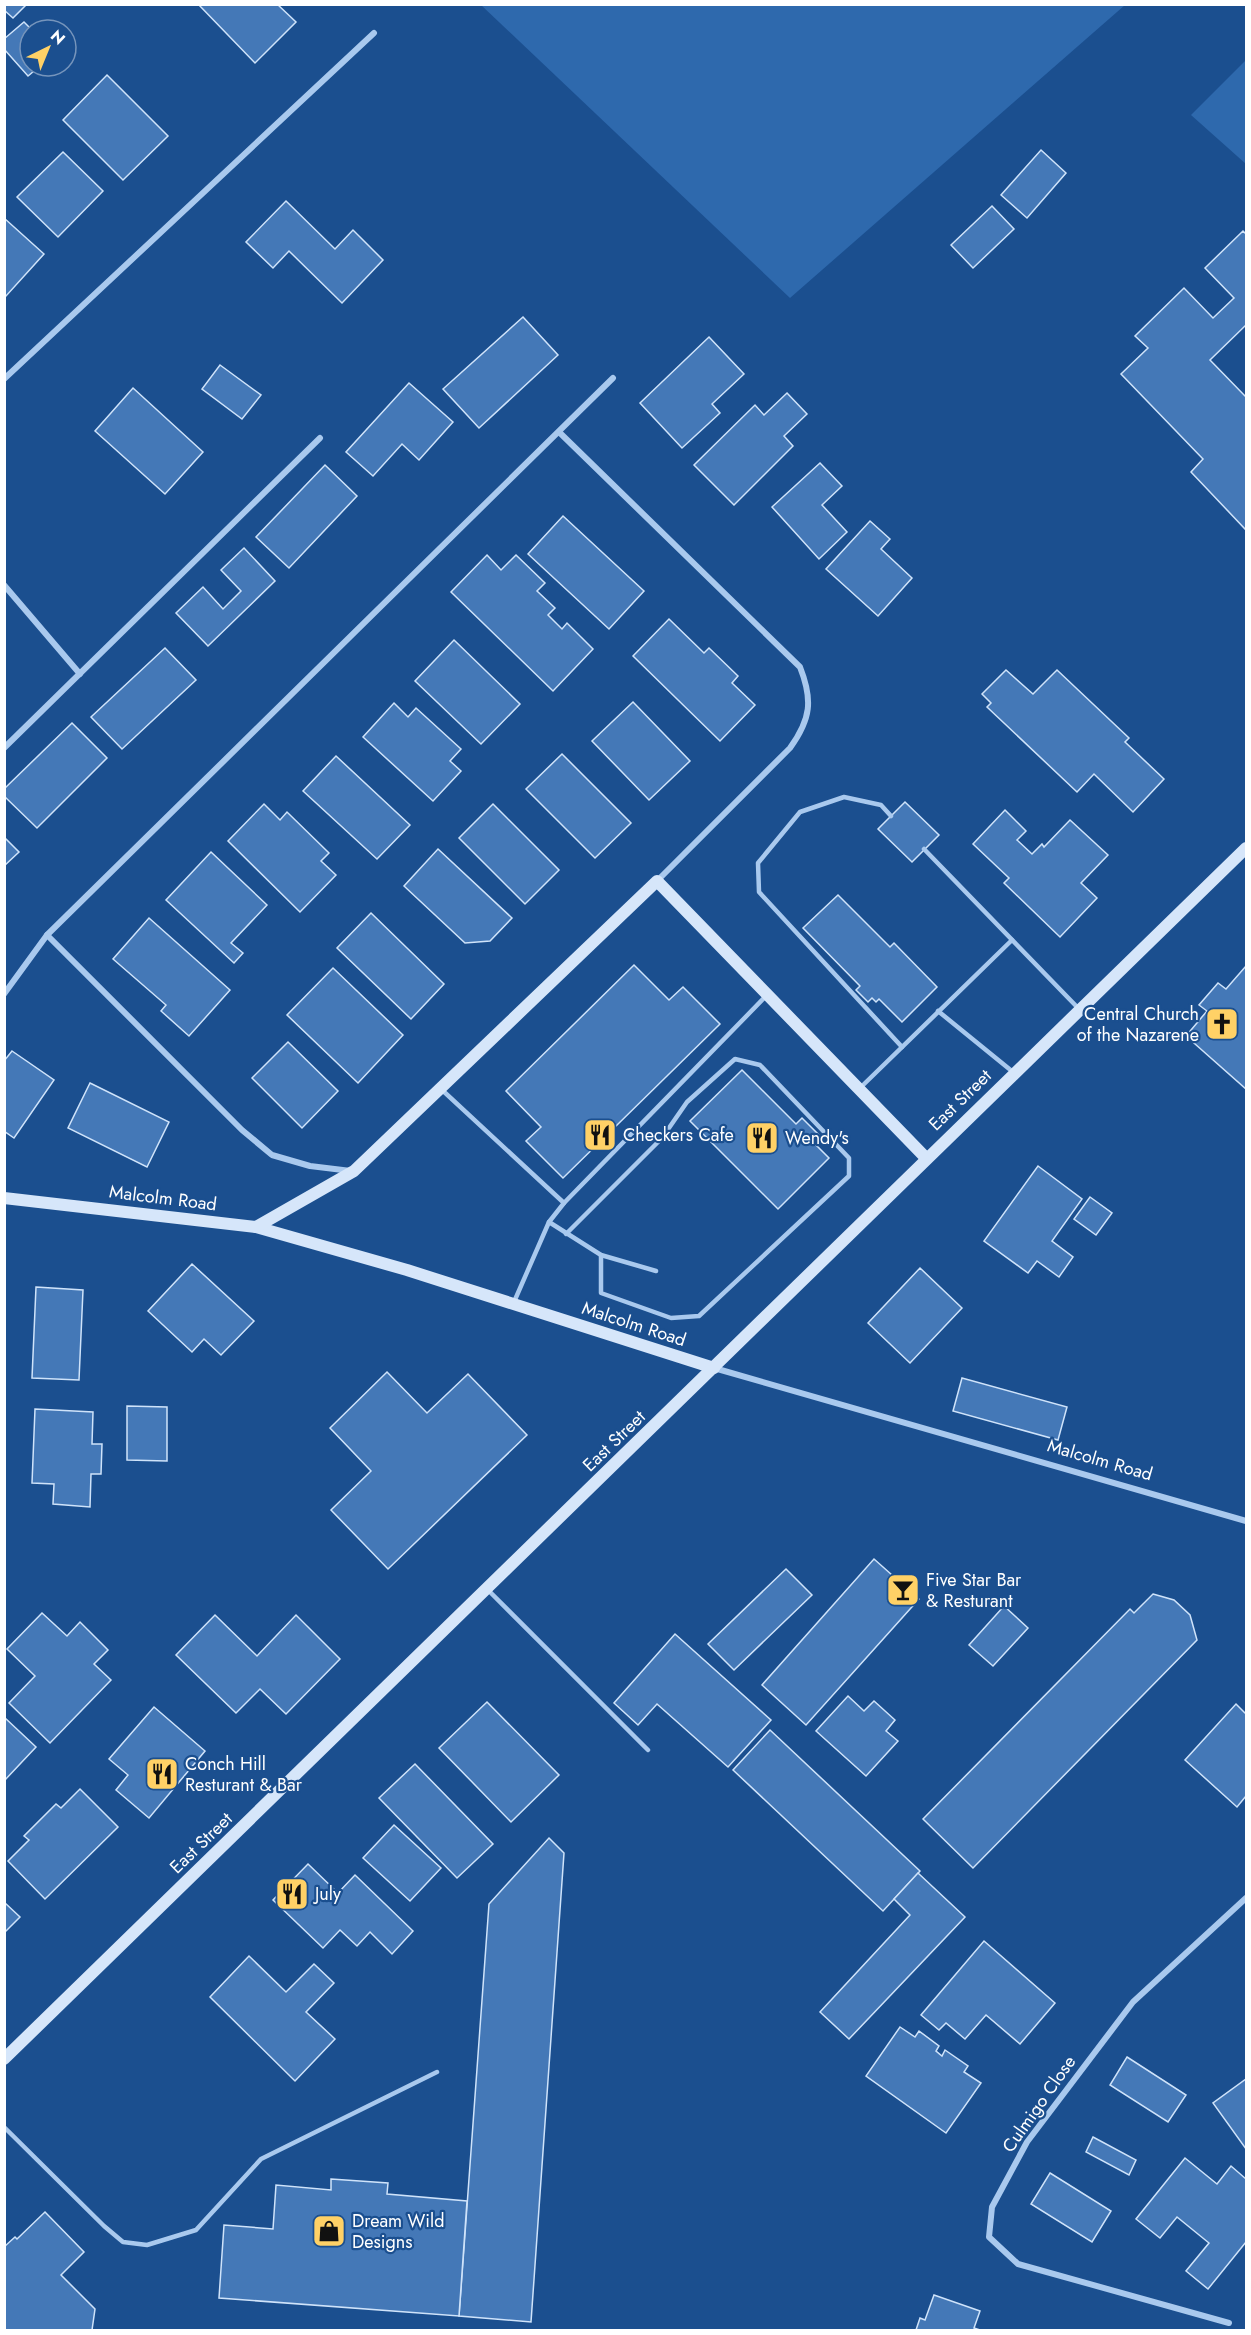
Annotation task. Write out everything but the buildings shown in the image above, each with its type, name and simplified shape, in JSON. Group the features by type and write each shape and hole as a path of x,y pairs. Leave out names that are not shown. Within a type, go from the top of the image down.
{"main road":[{"name":"East Street","path":"4,2059 1246,848"},
{"path":"255,1227 354,1171 657,881 926,1158"},
{"name":"Malcolm Road","path":"4,1198 255,1227 407,1270 714,1368"}],"street":[{"path":"4,379 374,33"},
{"path":"4,994 47,935 613,378"},
{"path":"559,432 800,667 808,687 809,709 803,730 790,748 657,881"},
{"path":"4,748 320,438"},
{"path":"4,585 80,674"},
{"path":"47,935 242,1130 272,1155 310,1166 354,1171"},
{"name":"Malcolm Road","path":"714,1368 1246,1521"},
{"name":"Culmigo Close","path":"1228,2323 1018,2264 989,2236 992,2207 1028,2142 1133,2002 1246,1898"}],"lane":[{"path":"891,816 881,806 844,797 800,812 758,863 759,892 902,1047"},
{"path":"924,849 1079,1010"},
{"path":"859,1089 1012,940"},
{"path":"513,1304 549,1222 564,1203 767,994"},
{"path":"938,1011 1014,1072"},
{"path":"566,1234 662,1138 687,1102 735,1059 760,1065 849,1158 849,1176 699,1316 671,1318 601,1293 601,1255"},
{"path":"440,1088 564,1203"},
{"path":"549,1222 601,1255 656,1271"},
{"path":"487,1589 648,1750"},
{"path":"4,2127 123,2242 147,2245 196,2230 261,2159 437,2072"}],"shaded area":[{"path":"481,5 1125,5 790,298"},
{"path":"1246,60 1246,164 1191,115"}],"place":[{"name":"Central Church of the Nazarene","path":"1222,1024"},
{"name":"Checkers Cafe","path":"600,1135"},
{"name":"Wendy's","path":"762,1138"},
{"name":"Five Star Bar & Resturant","path":"903,1590"},
{"name":"Conch Hill Resturant & Bar","path":"162,1774"},
{"name":"July","path":"292,1894"},
{"name":"Dream Wild Designs","path":"329,2231"}]}
